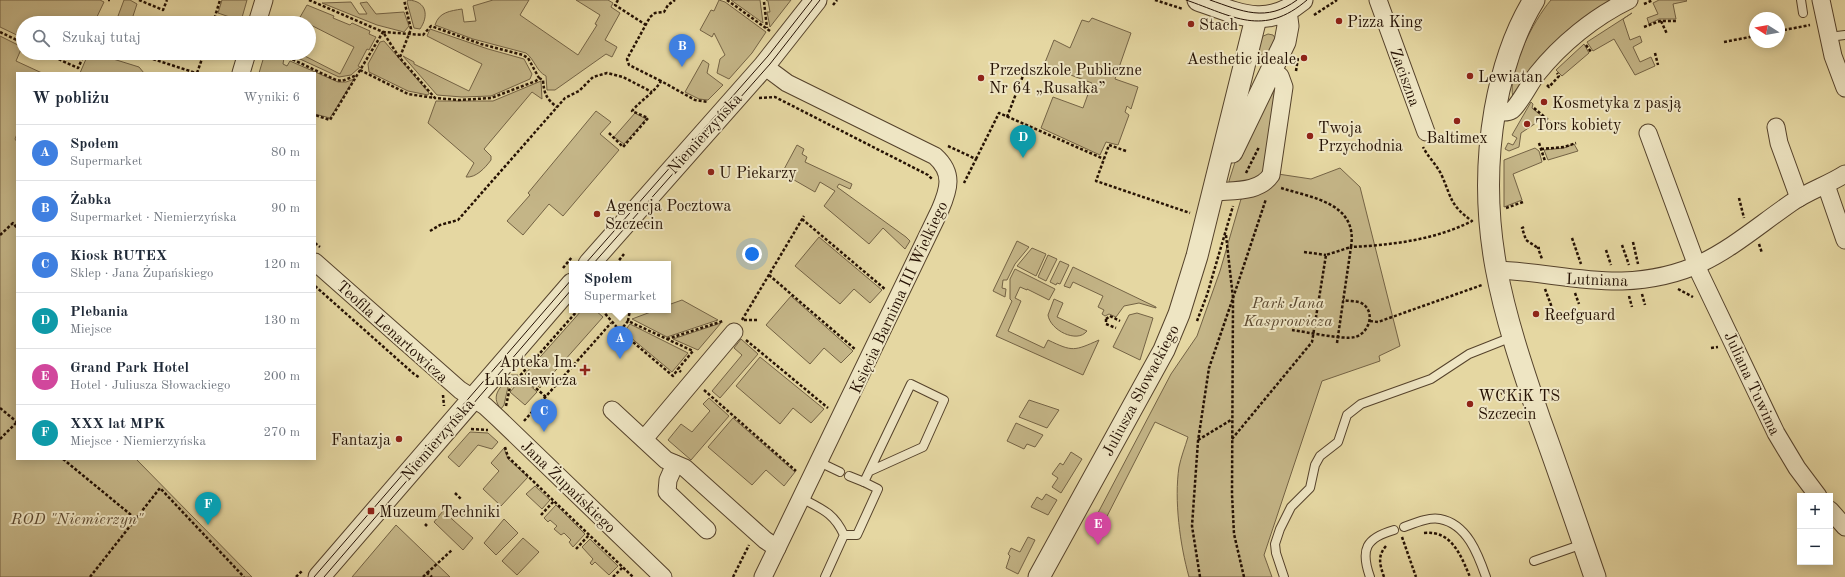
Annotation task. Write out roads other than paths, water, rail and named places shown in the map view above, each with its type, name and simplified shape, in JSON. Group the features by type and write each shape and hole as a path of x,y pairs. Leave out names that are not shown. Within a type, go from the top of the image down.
{"street":[{"path":"259,16 264,0"},
{"name":"Niemierzyńska","path":"592,261 764,66 816,0"},
{"path":"1198,0 1256,18 1272,16 1300,9"},
{"name":"Zaciszna","path":"1378,0 1424,139"},
{"path":"1534,0 1523,19 1509,52 1495,111 1490,143 1487,184 1490,277 1595,577"},
{"path":"1495,111 1505,112 1514,108 1528,86 1555,54 1593,22 1629,0"},
{"path":"1821,0 1837,36 1845,88"},
{"name":"Juliusza Słowackiego","path":"1214,192 1272,70 1286,38 1288,26 1300,9"},
{"name":"Juliusza Słowackiego","path":"1039,577 1170,338 1187,292 1214,192 1256,18"},
{"path":"241,72 245,60"},
{"name":"Księcia Barnima III Wielkiego","path":"763,577 940,210 947,193 949,178 945,166 935,156 787,83 764,66"},
{"path":"1214,192 1254,188 1270,183 1284,87 1280,76 1272,70"},
{"path":"1776,127 1779,143 1799,198"},
{"path":"1648,133 1697,266"},
{"name":"Lutniana","path":"1490,277 1525,271 1562,278 1620,281 1657,278 1697,266 1733,246 1799,198 1845,174"},
{"path":"1826,185 1845,240"},
{"name":"Teofila Lenartowicza","path":"316,263 460,390 473,398"},
{"name":"Juliana Tuwima","path":"1697,266 1776,433 1797,468 1816,493"},
{"name":"Niemierzyńska","path":"319,577 569,287"},
{"path":"644,439 693,381 735,325"},
{"name":"Jana Żupańskiego","path":"473,398 506,424 663,577"},
{"path":"612,410 666,460 685,468 765,540 777,548"},
{"path":"674,464 668,480 668,492 707,530"},
{"path":"1833,513 1845,527"}],"lane":[{"path":"1801,0 1803,13"},
{"path":"1284,577 1276,548 1280,528 1291,508 1310,488 1315,465 1320,456 1338,442 1347,414 1361,404 1431,380 1469,354 1512,337"},
{"path":"864,482 911,384 944,400 923,447 870,471"},
{"path":"819,462 840,472"},
{"path":"844,535 857,535 878,489 849,476"},
{"path":"801,498 829,513 839,524 844,535 825,577"},
{"path":"1370,577 1366,564 1365,552 1371,541 1378,535 1400,530 1425,520 1440,519 1453,524 1464,533 1473,545 1486,577"},
{"path":"1534,561 1584,544"}],"tram line":[{"path":"588,261 768,56 812,0"},
{"path":"596,261 770,64 820,0"},
{"path":"1186,0 1233,17 1262,21 1276,18 1291,12 1307,0"},
{"path":"1210,0 1254,13 1275,11 1286,7 1297,0"},
{"path":"314,577 569,282"},
{"path":"324,577 569,292"}],"place":[{"name":"Pizza King","path":"1339,21"},
{"name":"Stach","path":"1191,24"},
{"name":"Aesthetic ideale","path":"1304,58"},
{"name":"Żabka","path":"682,67"},
{"name":"Lewiatan","path":"1470,76"},
{"name":"Przedszkole Publiczne Nr 64 „Rusałka”","path":"981,78"},
{"name":"Kosmetyka z pasją","path":"1544,102"},
{"name":"Baltimex","path":"1457,121"},
{"name":"Tors kobiety","path":"1527,124"},
{"name":"Twoja Przychodnia","path":"1310,136"},
{"name":"Plebania","path":"1023,158"},
{"name":"U Piekarzy","path":"711,172"},
{"name":"Agencja Pocztowa Szczecin","path":"597,214"},
{"name":"Reefguard","path":"1536,314"},
{"name":"Społem","path":"620,359"},
{"name":"Apteka Im. Łukasiewicza","path":"585,370"},
{"name":"WCKiK TS Szczecin","path":"1470,404"},
{"name":"Kiosk RUTEX","path":"544,432"},
{"name":"Fantazja","path":"399,439"},
{"name":"Muzeum Techniki","path":"371,511"},
{"name":"XXX lat MPK","path":"208,525"},
{"name":"Grand Park Hotel","path":"1098,545"}],"park label":[{"name":"Park Jana Kasprowicza","path":"1288,311"},
{"name":"ROD \"Niemierzyn\"","path":"77,518"}]}
